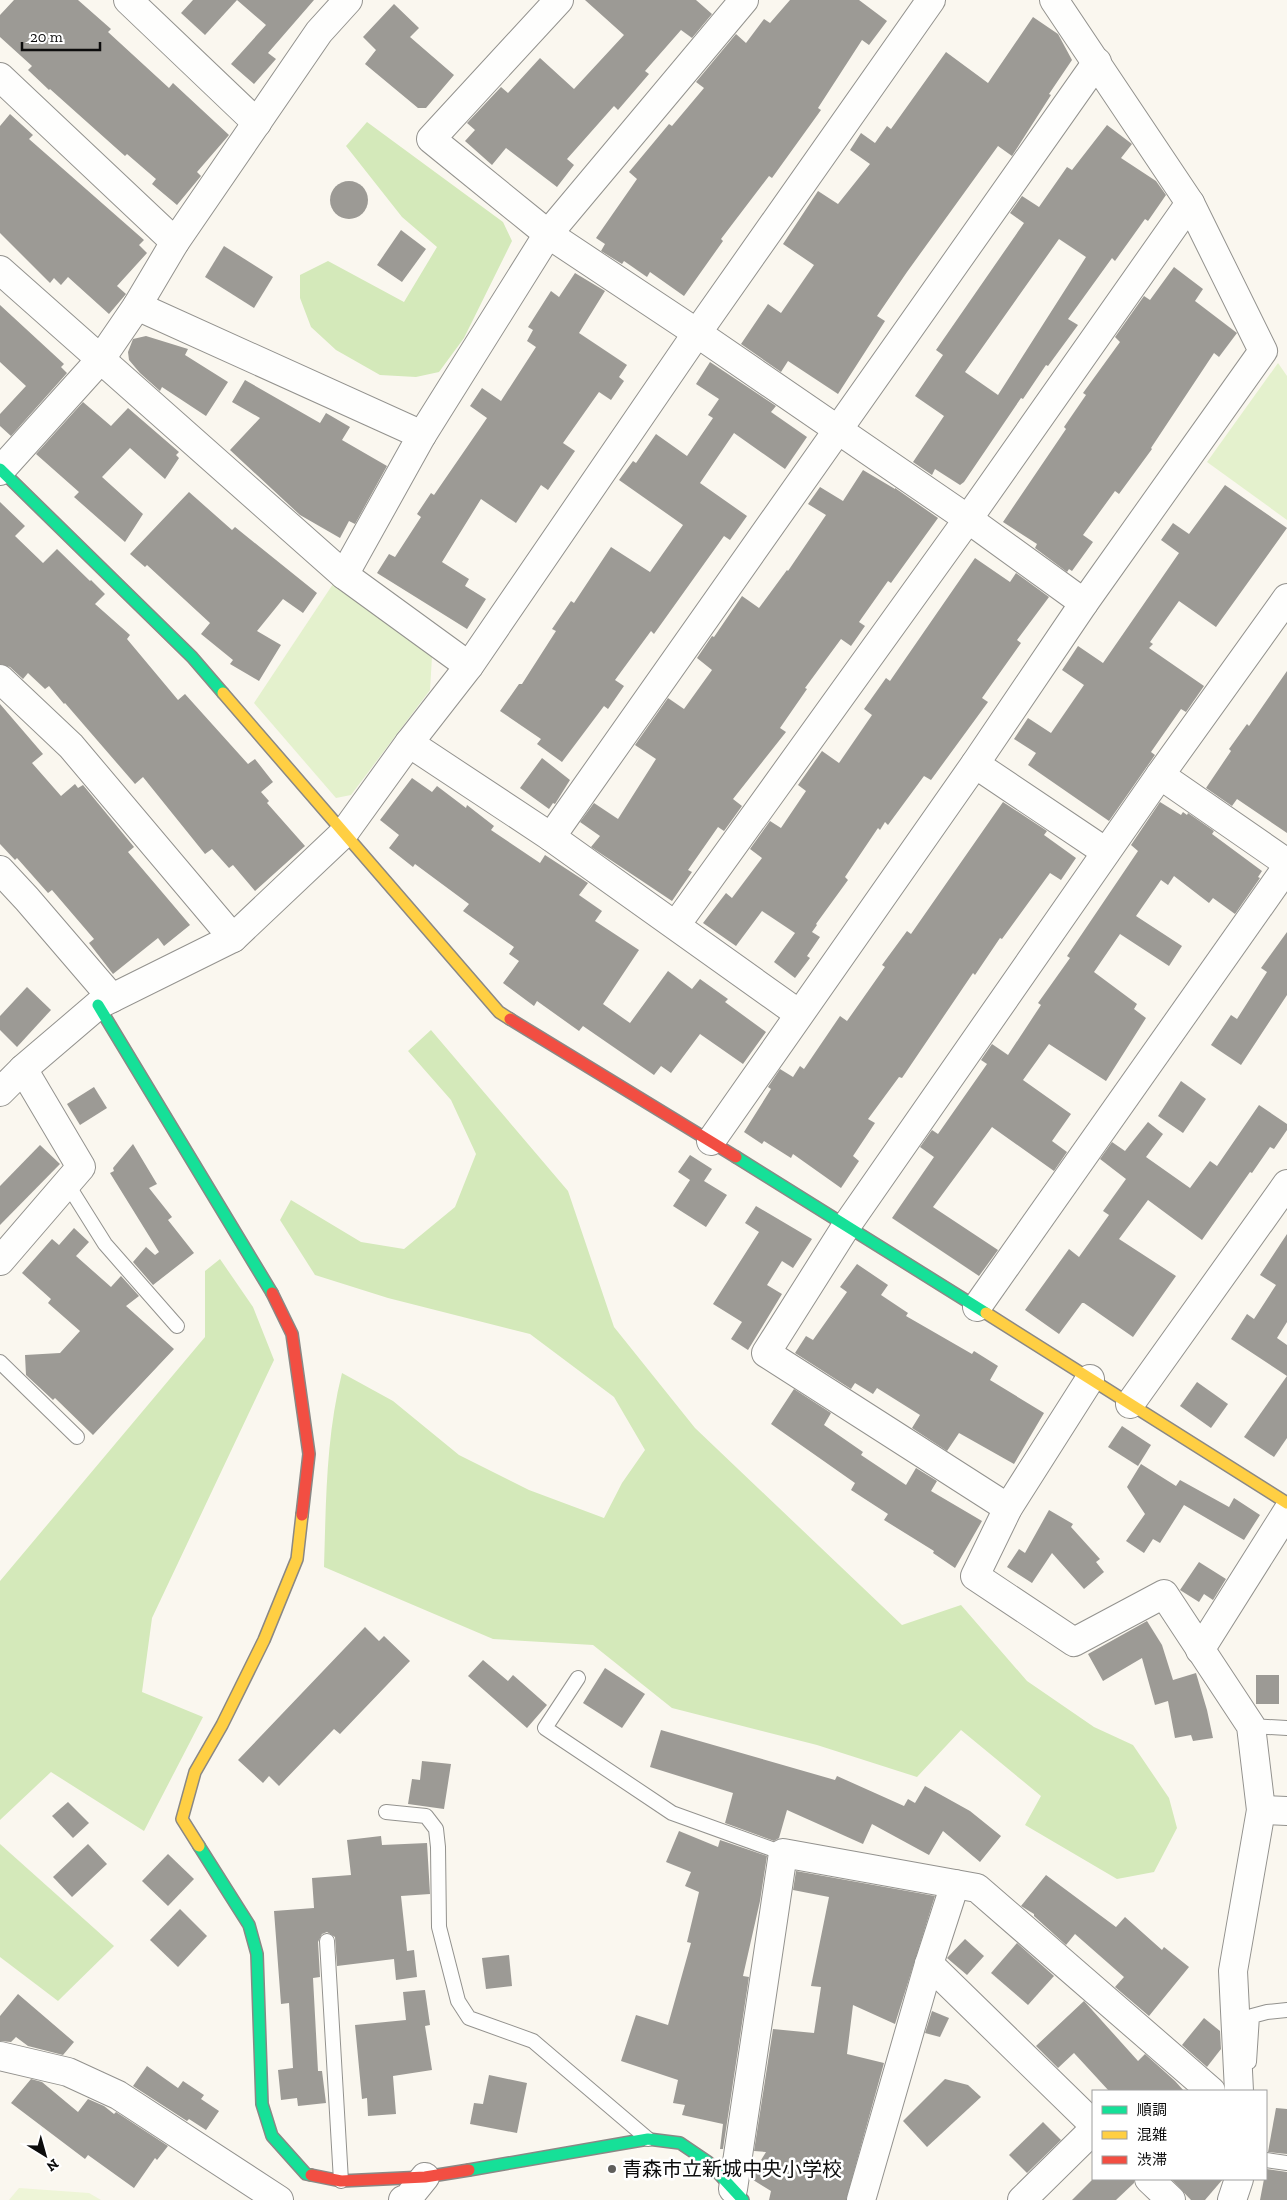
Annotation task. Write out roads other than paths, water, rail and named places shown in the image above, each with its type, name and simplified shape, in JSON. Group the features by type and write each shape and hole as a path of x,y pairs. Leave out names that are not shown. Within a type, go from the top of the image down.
{"street":[{"path":"348,0 319,32 175,242 138,306 100,360 0,470 192,657 499,1012 847,1225 1285,1501 1200,1650"},
{"path":"559,0 431,139 548,234 697,333 968,520 1084,603"},
{"path":"344,575 422,435 548,234 744,0"},
{"path":"0,1092 23,1069 105,1002 233,938 344,833 409,743 469,666 697,333 931,0"},
{"path":"711,1141 975,764 1084,603 1262,351 1190,203 1054,0"},
{"path":"140,4 257,123"},
{"path":"551,837 839,431 1097,62"},
{"path":"0,77 175,242"},
{"path":"676,926 968,520 1190,203"},
{"path":"0,270 344,575 469,666"},
{"path":"138,306 422,435"},
{"path":"1008,1508 766,1353 847,1225 1160,775 1287,598"},
{"path":"0,679 71,746 233,938"},
{"path":"409,743 551,837 799,1014"},
{"path":"975,764 1106,852"},
{"path":"1160,775 1287,863"},
{"path":"977,1307 1287,867"},
{"path":"0,870 27,899 105,1002 274,1296 292,1334 309,1454 297,1559 264,1640 222,1725 195,1772 182,1819 248,1925 257,1954 262,2104 272,2136 306,2174 341,2181 425,2177 648,2139 680,2142 708,2162 738,2195"},
{"path":"0,1261 68,1185 81,1167 23,1069"},
{"path":"1130,1404 1287,1184"},
{"path":"1090,1379 1008,1508 975,1576 1074,1642 1164,1594 1251,1726 1274,1810 1233,1971 1238,2089"},
{"path":"738,2195 783,1853 977,1888 1210,2090"},
{"path":"861,2200 929,1964 955,1884"},
{"path":"929,1964 1092,2123"},
{"path":"0,2056 68,2072 118,2095 279,2200"},
{"path":"1022,2200 1092,2131"},
{"path":"403,2200 408,2198 425,2177"},
{"path":"1150,2180 1171,2200"},
{"path":"1232,2200 1239,2180"}],"lane":[{"path":"68,1185 105,1244 177,1326"},
{"path":"0,1362 77,1437"},
{"path":"578,1678 545,1728 672,1812 783,1853"},
{"path":"1251,1726 1287,1728"},
{"path":"386,1812 426,1816 436,1829 439,1927 458,2001 469,2018 533,2041 648,2139"},
{"path":"327,1941 341,2181"},
{"path":"1238,2089 1249,2076 1252,2016 1287,2010"},
{"path":"1267,2160 1287,2163"}],"place":[{"name":"青森市立新城中央小学校","path":"612,2169"}]}
